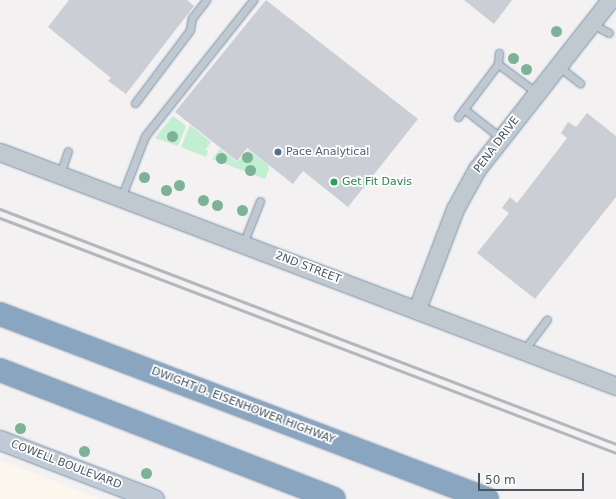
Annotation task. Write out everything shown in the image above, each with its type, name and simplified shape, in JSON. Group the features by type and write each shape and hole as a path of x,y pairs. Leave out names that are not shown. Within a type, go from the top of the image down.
{"highway":[{"name":"DWIGHT D. EISENHOWER HIGHWAY","path":"0,314 487,499"},
{"path":"0,370 334,499"}],"main road":[{"name":"COWELL BOULEVARD","path":"0,440 154,499"}],"street":[{"name":"PENA DRIVE","path":"417,309 455,210 477,169 610,0"},
{"name":"2ND STREET","path":"0,152 417,309 616,386"}],"lane":[{"path":"135,103 190,30 192,18 206,0"},
{"path":"121,198 145,136 253,0"},
{"path":"592,24 609,33"},
{"path":"458,117 498,64 499,53"},
{"path":"498,64 537,93"},
{"path":"558,66 580,83"},
{"path":"464,109 502,138"},
{"path":"60,174 68,151"},
{"path":"243,244 260,201"},
{"path":"524,350 547,320"}],"shaded area":[{"path":"0,460 100,499 0,499"}],"green space":[{"path":"173,116 186,126 178,146 155,138"},
{"path":"190,125 211,142 206,149 208,151 206,157 181,147"},
{"path":"220,149 237,162 248,150 268,165 269,169 265,179 212,159"}],"building":[{"path":"69,0 187,0 194,6 126,94 108,81 111,78 48,27"},
{"path":"266,0 418,119 348,207 303,171 293,184 247,148 237,161 175,112"},
{"path":"464,0 512,0 494,24"},
{"path":"587,113 616,136 616,197 535,299 477,253 509,213 502,208 510,197 517,203 567,138 561,133 568,122 576,127"}],"railway":[{"path":"0,209 616,444"},
{"path":"0,218 616,453"}],"place":[{"name":"Pace Analytical","path":"278,152"},
{"name":"Get Fit Davis","path":"334,182"}]}
